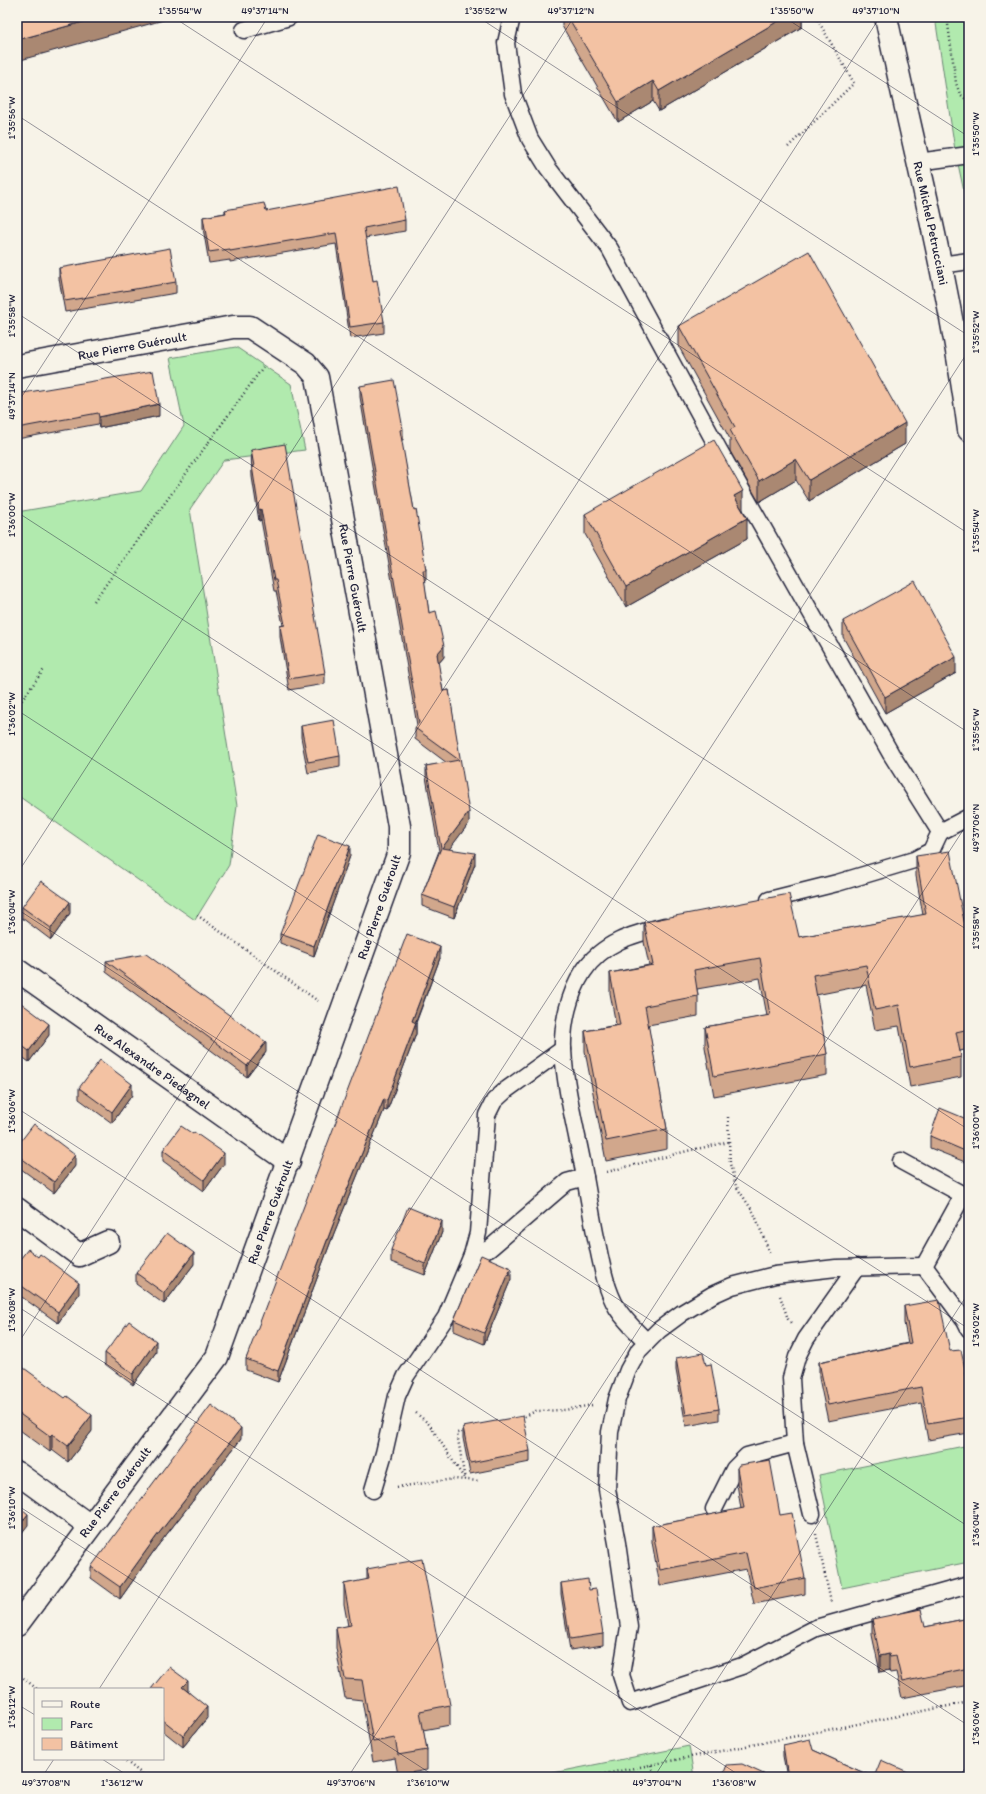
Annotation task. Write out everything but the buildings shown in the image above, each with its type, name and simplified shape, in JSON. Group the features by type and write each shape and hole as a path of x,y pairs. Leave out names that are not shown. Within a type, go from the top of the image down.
{"street":[{"name":"Rue Michel Petrucciani","path":"886,17 941,265 963,384 969,430"},
{"name":"Rue Pierre Guéroult","path":"17,366 233,327 250,327 306,364 316,377 399,826 399,852 289,1162 217,1357 17,1625"},
{"name":"Rue Alexandre Piedagnel","path":"17,970 289,1162"},
{"path":"17,1209 79,1255 108,1242"},
{"path":"17,1472 90,1526"}],"lane":[{"path":"244,30 289,17"},
{"path":"512,17 506,43 513,94 530,139 548,168 610,249 719,450 890,754 940,832"},
{"path":"918,162 969,155"},
{"path":"941,265 969,261"},
{"path":"752,904 837,883 914,860 931,851 940,832 969,817"},
{"path":"647,1342 617,1308 609,1290 600,1258 566,1074 563,1049 566,1017 573,991 583,972 592,960 603,950 632,935 676,924"},
{"path":"372,1490 384,1453 396,1396 406,1376 446,1317 472,1255 478,1233 487,1115 494,1101 506,1090 563,1049"},
{"path":"901,1161 966,1196 924,1266"},
{"path":"472,1255 489,1249 567,1182 585,1176"},
{"path":"924,1266 836,1268 775,1275 732,1286 712,1295 658,1330 639,1350 628,1370 616,1404 610,1432 607,1489 629,1627 621,1675 630,1702 742,1666 816,1628 969,1585"},
{"path":"924,1266 965,1320 969,1329"},
{"path":"812,1514 795,1443 791,1378 797,1357 806,1339 857,1268"},
{"path":"714,1509 734,1469 747,1456 795,1443"}],"path":[{"path":"788,147 854,83 816,17"},
{"path":"947,17 956,83 960,94 969,102"},
{"path":"94,601 279,345"},
{"path":"17,707 45,668"},
{"path":"198,915 340,1017"},
{"path":"728,1117 730,1164 736,1186 754,1213 768,1245 788,1319 806,1339"},
{"path":"585,1176 729,1142"},
{"path":"396,1396 429,1424 465,1480"},
{"path":"518,1420 536,1411 565,1410 599,1404 616,1404"},
{"path":"465,1480 457,1432 471,1430"},
{"path":"372,1490 454,1479 480,1481"},
{"path":"812,1514 835,1623"},
{"path":"17,1673 36,1688"},
{"path":"588,1777 969,1702"},
{"path":"124,1760 146,1777"},
{"path":"651,1765 654,1777"}],"green space":[{"path":"935,17 969,17 969,215 955,150"},
{"path":"236,347 291,384 305,450 224,460 190,509 237,806 229,865 195,920 17,795 17,512 141,491 184,426 170,358"},
{"path":"969,1445 969,1562 842,1588 819,1475"},
{"path":"689,1746 694,1777 533,1777"}]}
